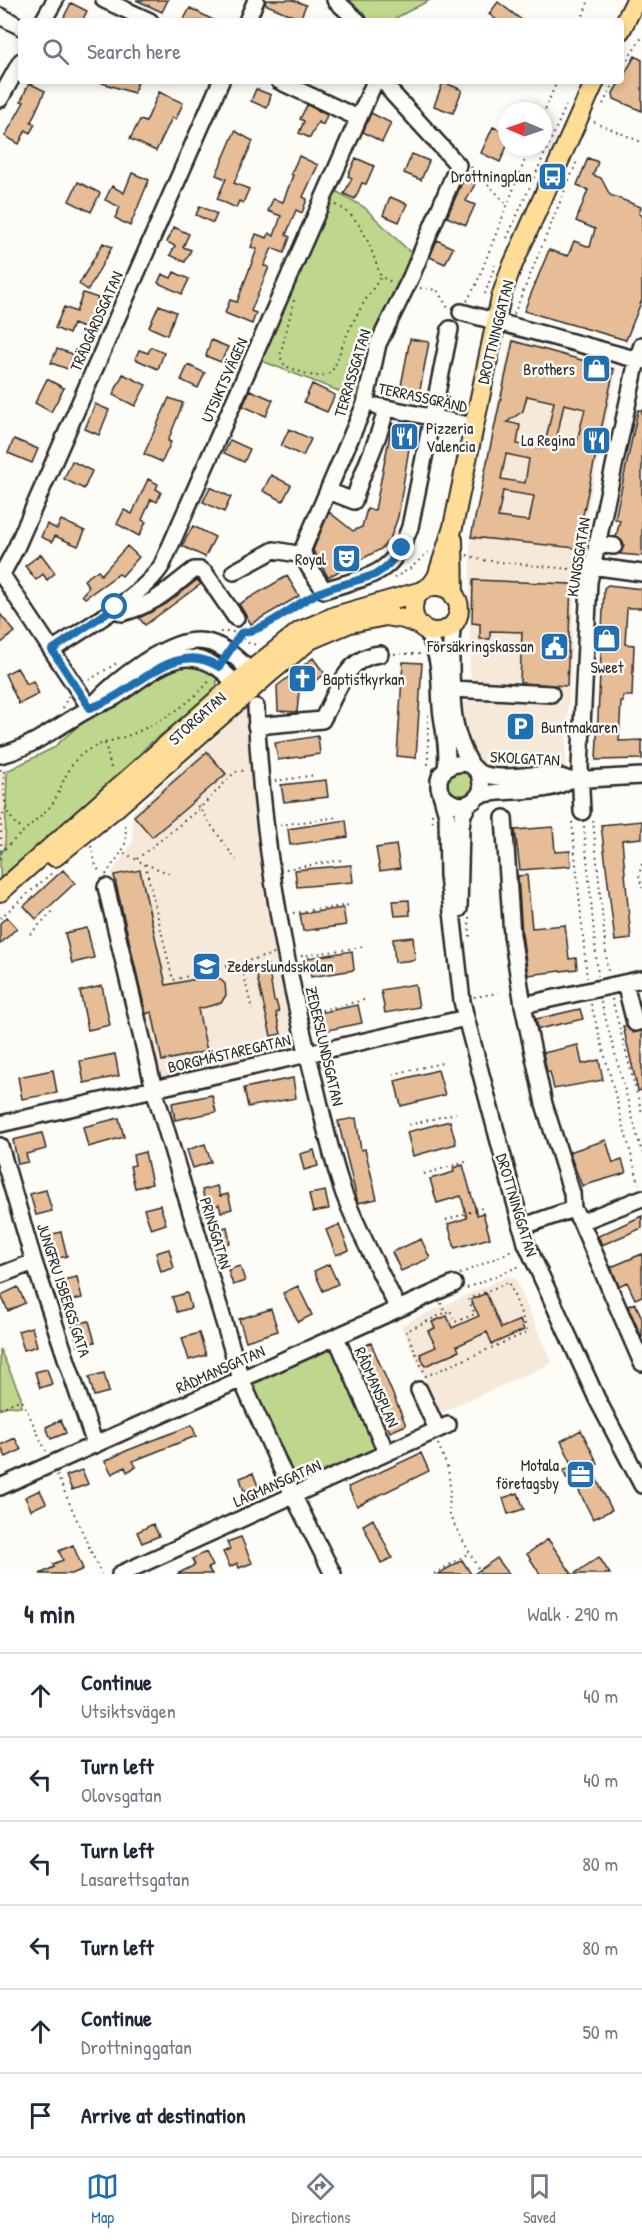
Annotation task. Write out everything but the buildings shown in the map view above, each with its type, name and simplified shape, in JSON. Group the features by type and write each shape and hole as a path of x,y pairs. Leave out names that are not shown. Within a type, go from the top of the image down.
{"main road":[{"path":"624,24 636,0"},
{"name":"DROTTNINGGATAN","path":"426,589 437,577 453,527 496,321 510,272 594,84"},
{"name":"DROTTNINGGATAN","path":"453,527 454,596"},
{"path":"446,588 454,596 458,601 459,613 453,624 440,631 423,627 416,620 415,601 426,589 446,588"},
{"name":"STORGATAN","path":"0,904 117,807 249,688 292,637 317,623 426,589"},
{"name":"STORGATAN","path":"0,892 310,640 350,622 386,616 404,619 423,627"}],"street":[{"path":"45,18 54,0"},
{"path":"104,0 143,18"},
{"path":"248,18 256,0"},
{"path":"335,0 355,18"},
{"path":"0,16 18,25"},
{"path":"0,99 18,66"},
{"name":"TRÄDGÅRDSGATAN","path":"1,573 16,548 220,84"},
{"path":"285,84 358,118"},
{"name":"UTSIKTSVÄGEN","path":"52,650 152,580 167,556 374,84"},
{"path":"386,84 459,165"},
{"name":"TERRASSGATAN","path":"303,555 305,542 365,404 378,344 401,286 459,165"},
{"path":"454,310 639,361"},
{"path":"234,572 274,550 303,555 324,590 378,573 392,562 402,548 410,527 450,329"},
{"name":"KUNGSGATAN","path":"582,814 574,779 584,568 596,544 642,345"},
{"name":"TERRASSGRÄND","path":"365,404 474,426"},
{"path":"328,491 354,501 361,474 382,425 386,408"},
{"path":"596,544 614,546"},
{"path":"584,568 642,573"},
{"path":"115,607 122,613 147,605 158,600 194,570 200,570 205,573 236,618"},
{"path":"1,573 90,708"},
{"path":"423,627 435,648 440,664 441,709 447,747 446,768 439,780 441,794 453,804 474,800 482,784 457,736 453,722 449,647 453,624"},
{"path":"90,708 106,690 141,665 172,645 183,642 203,641 229,651 249,688"},
{"path":"256,726 322,720 347,670 368,655 380,654"},
{"path":"0,755 29,745 90,708 111,699 168,662 179,658 211,662 249,688"},
{"name":"ZEDERSLUNDSGATAN","path":"249,688 256,726 259,775 271,872 307,1053 344,1194 398,1309"},
{"path":"451,689 551,694"},
{"path":"446,768 458,763 475,769"},
{"name":"SKOLGATAN","path":"475,769 500,778 559,775 574,779 642,776"},
{"name":"SKOLGATAN","path":"474,800 496,791 560,786 574,779"},
{"name":"DROTTNINGGATAN","path":"441,794 447,816 448,876 463,942"},
{"name":"DROTTNINGGATAN","path":"474,800 463,814 461,828 463,942 460,984 466,1018 521,1227 614,1433 642,1485"},
{"path":"504,818 512,935 523,1005 544,1104 577,1216 642,1363"},
{"name":"PRINSGATAN","path":"106,881 154,1089 241,1379 333,1574"},
{"path":"523,1005 642,979"},
{"path":"625,983 635,1023 642,1021"},
{"name":"BORGMÄSTAREGATAN","path":"0,1124 466,1018"},
{"name":"JUNGFRU ISBERGS GATA","path":"0,1146 34,1262 95,1445"},
{"path":"521,1227 577,1216 642,1198"},
{"path":"0,1275 34,1262"},
{"name":"RÅDMANSGATAN","path":"0,1487 436,1292 457,1287"},
{"name":"RÅDMANSPLAN","path":"336,1337 386,1452"},
{"path":"419,1390 439,1429"},
{"name":"LAGMANSGATAN","path":"120,1574 439,1429"}],"path":[{"path":"582,18 589,0"},
{"path":"624,65 642,37"},
{"path":"548,102 556,84"},
{"path":"602,106 613,84"},
{"path":"598,114 594,122 639,141 642,138"},
{"path":"322,199 344,209 358,223 366,236 381,277 401,286 438,290 454,310 476,285 526,156"},
{"path":"459,165 467,164 507,204"},
{"path":"295,298 280,356 285,366 318,376 327,375 335,367 360,306 381,277"},
{"path":"465,554 481,560 569,569 584,568"},
{"path":"229,651 241,633 261,627 324,590"},
{"path":"380,654 427,653"},
{"path":"1,852 57,798 75,760 92,748 131,735 158,721 198,693 219,667"},
{"path":"105,743 114,778"},
{"path":"0,770 4,769 6,808 1,821 0,859"},
{"path":"137,859 199,809 235,772 259,775 316,775"},
{"path":"194,801 236,860"},
{"path":"6,808 15,825 24,830"},
{"path":"582,814 610,986 642,1113"},
{"path":"582,814 588,991 642,1192"},
{"path":"265,826 338,817"},
{"path":"82,849 91,846 97,869 106,881 123,852 127,833 124,821"},
{"path":"123,852 173,875"},
{"path":"271,872 342,860"},
{"path":"145,864 173,980 241,962 362,947"},
{"path":"642,864 639,875 642,888"},
{"path":"0,918 57,868"},
{"path":"278,916 350,905"},
{"path":"463,942 469,909"},
{"path":"30,934 52,912"},
{"path":"241,962 252,1010"},
{"path":"473,988 474,998 498,993"},
{"path":"298,1015 368,999"},
{"path":"393,1074 442,1063"},
{"path":"408,1125 456,1113"},
{"path":"424,1173 469,1161"},
{"path":"446,1220 482,1208"},
{"path":"457,1287 534,1260"},
{"path":"508,1282 528,1332 426,1376 406,1331 445,1313 450,1310 455,1322 475,1314 468,1299 508,1282"},
{"path":"436,1292 445,1313"},
{"path":"439,1429 450,1486 449,1515 481,1574"},
{"path":"434,1574 470,1553"}],"shaded area":[{"path":"511,338 617,368 580,545 575,584 565,769 499,774 483,769 472,756 457,705 470,700 470,537"},
{"name":"Zederslundsskolan","path":"251,704 267,860 293,1049 156,1079 110,883 112,872 133,842 132,813"},
{"path":"7,771 5,848 0,855 0,772"},
{"path":"508,1276 515,1278 552,1363 440,1413 401,1325"}],"green space":[{"path":"336,0 430,0 396,18 352,18"},
{"path":"334,190 364,207 412,254 371,341 359,399 262,361"},
{"path":"186,663 206,668 215,674 217,685 214,693 147,746 129,766 0,887 0,855 5,848 7,771 53,748 78,726 157,676"},
{"path":"460,771 469,775 473,784 469,793 460,797 451,793 447,784 451,775"},
{"path":"333,1348 379,1447 294,1486 249,1386"},
{"path":"0,1349 21,1397 21,1407 7,1406 0,1409"}],"place":[{"name":"Drottningplan","path":"553,176"},
{"name":"Brothers","path":"596,369"},
{"name":"Pizzeria Valencia","path":"405,437"},
{"name":"La Regina","path":"596,440"},
{"name":"Royal","path":"347,559"},
{"name":"Sweet","path":"607,639"},
{"name":"Försäkringskassan","path":"555,646"},
{"name":"Baptistkyrkan","path":"302,679"},
{"name":"Buntmakaren","path":"520,727"},
{"name":"Zederslundsskolan","path":"206,966"},
{"name":"Motala företagsby","path":"580,1474"}],"route":[{"path":"115,607 52,650 90,708 111,699 168,662 179,658 200,659 219,667 241,633 261,627 324,590 378,573 392,562 402,548"}]}
